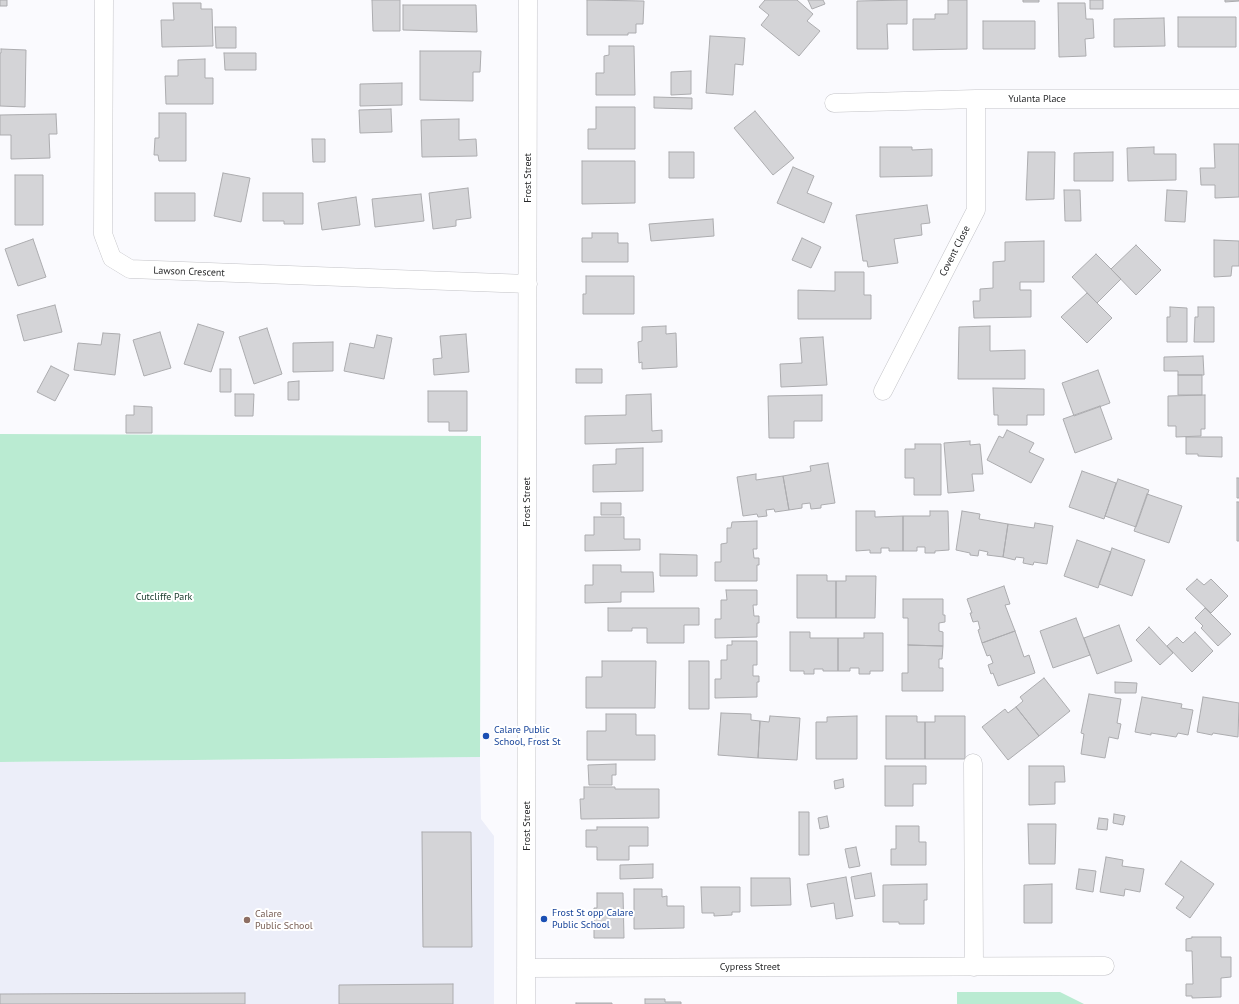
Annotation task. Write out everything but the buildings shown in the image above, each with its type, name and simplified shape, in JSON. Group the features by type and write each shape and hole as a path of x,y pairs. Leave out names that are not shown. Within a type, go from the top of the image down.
{"street":[{"name":"Lawson Crescent","path":"104,0 103,234 112,258 130,270 528,284"},
{"name":"Frost Street","path":"526,1004 528,0"},
{"name":"Yulanta Place","path":"834,103 976,99 1239,99"},
{"name":"Covent Close","path":"882,391 976,210 976,99"},
{"path":"973,763 974,967"},
{"name":"Cypress Street","path":"526,968 1105,966"}],"shaded area":[{"name":"Calare Public School","path":"480,757 481,819 494,836 494,1004 0,1004 0,762"}],"green space":[{"name":"Cutcliffe Park","path":"0,434 481,436 480,757 0,762"},
{"path":"957,992 1060,992 1084,1004 957,1004"}],"place":[{"name":"Calare Public School, Frost St","path":"486,736"},
{"name":"Frost St opp Calare Public School","path":"544,919"},
{"name":"Calare Public School","path":"247,920"}]}
